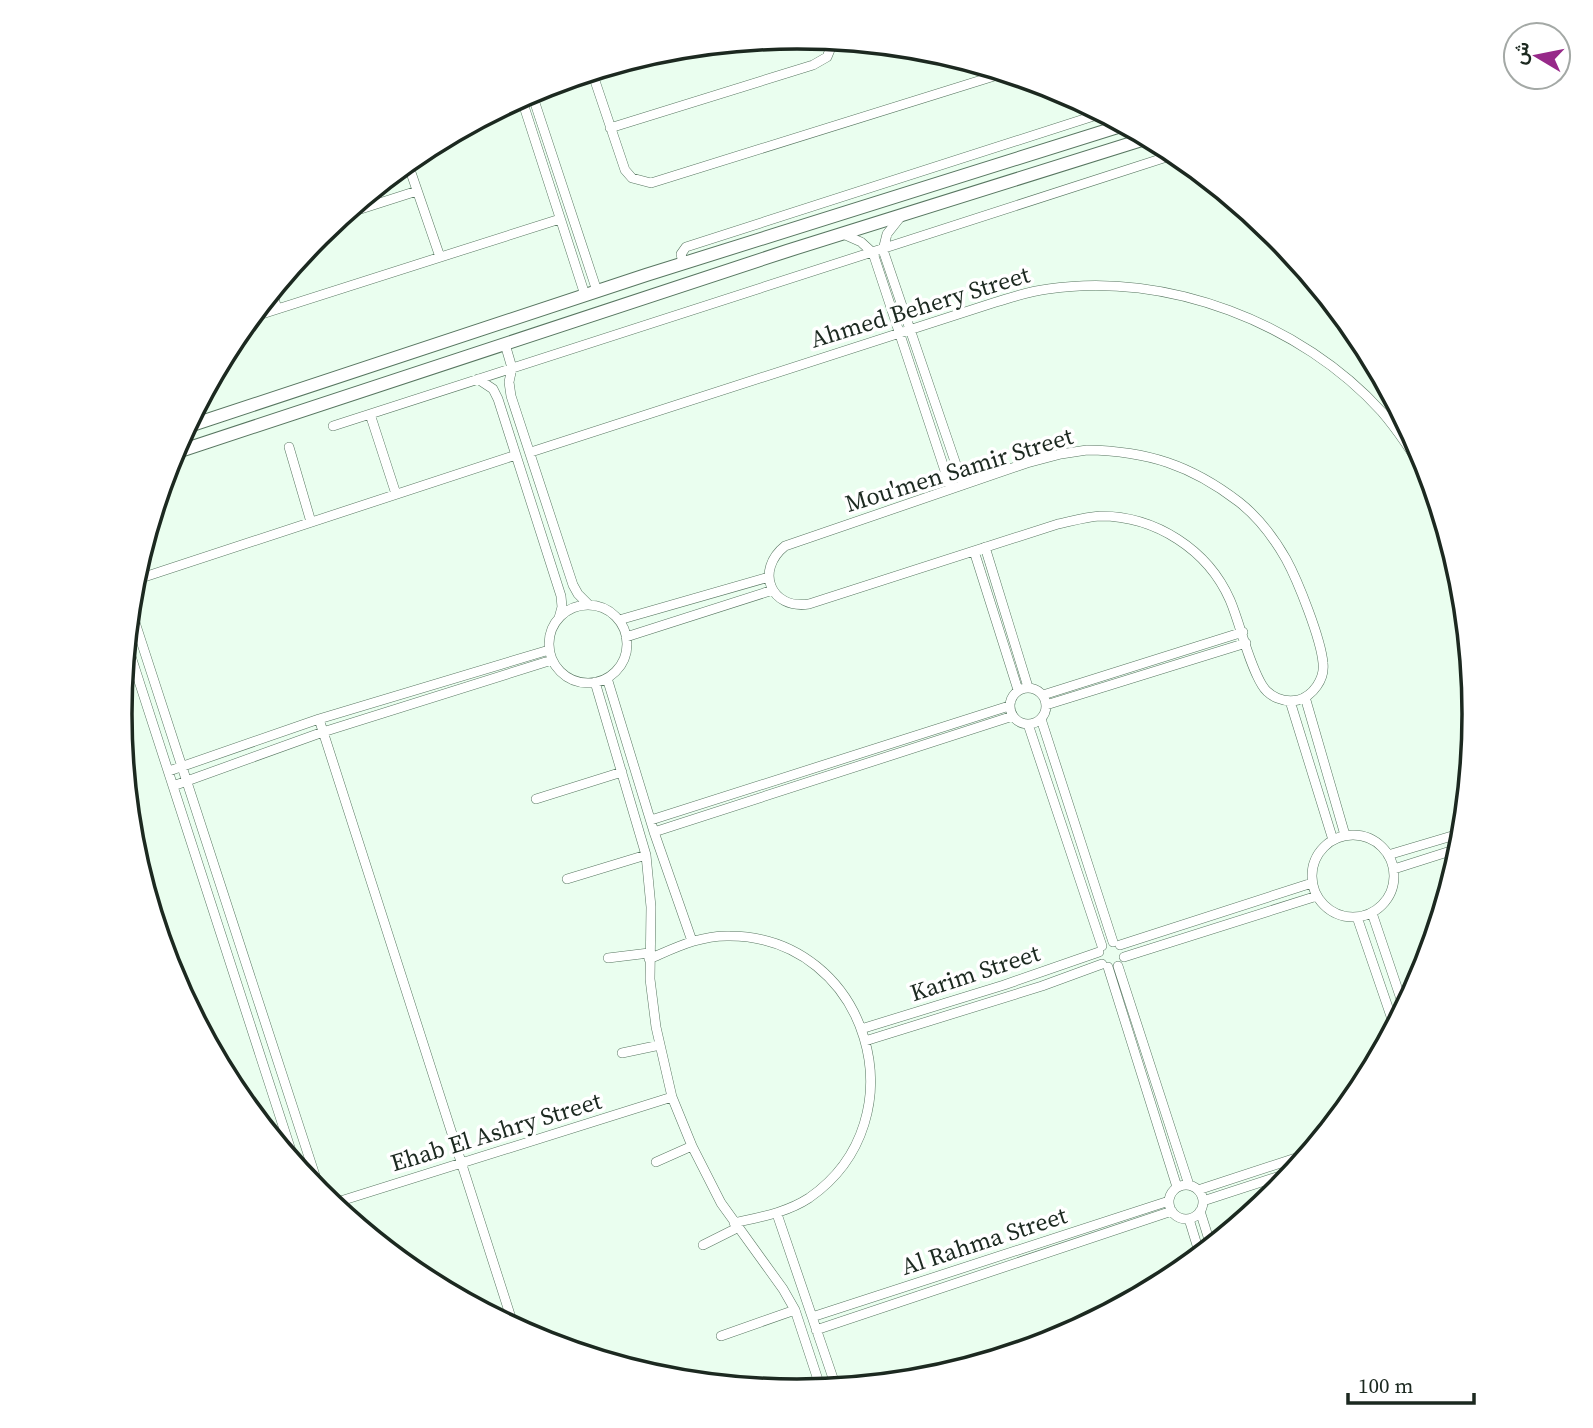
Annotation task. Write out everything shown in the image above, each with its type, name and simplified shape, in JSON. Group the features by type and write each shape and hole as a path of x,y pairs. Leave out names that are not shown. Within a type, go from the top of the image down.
{"street":[{"path":"610,128 813,65 827,57 830,50"},
{"path":"596,80 625,170 632,178 651,183 989,78"},
{"path":"534,103 591,293"},
{"path":"524,108 560,219 591,293"},
{"path":"683,263 681,254 686,247 1089,117"},
{"path":"199,423 683,263 1110,130 1116,148"},
{"path":"187,449 787,251 1136,142"},
{"path":"333,426 1162,159"},
{"path":"411,173 440,257"},
{"path":"366,207 417,191"},
{"path":"902,215 887,234 883,250 963,485"},
{"path":"267,312 560,219"},
{"path":"781,233 787,251"},
{"path":"843,234 862,242 873,253 951,489"},
{"name":"Ahmed Behery Street","path":"531,452 996,302 1050,288 1087,286 1134,288 1175,294 1217,305 1262,323 1296,342 1347,380 1387,419 1403,443"},
{"path":"275,302 277,309"},
{"path":"505,344 512,368 510,389 573,585 589,605"},
{"path":"426,348 433,369"},
{"path":"478,379 496,394 561,596 562,607 551,633 549,650 552,660 558,669 575,681 595,682 607,678 619,668 627,645 626,637 619,621 606,609 589,605 573,608 559,618"},
{"path":"370,414 396,494"},
{"path":"289,447 312,522"},
{"name":"Mou'men Samir Street","path":"769,576 774,559 785,546 963,485 1061,454 1087,450 1141,454 1191,471 1220,488 1255,516 1272,537 1294,576 1324,665 1318,684 1305,697"},
{"path":"146,576 516,455"},
{"path":"619,621 769,576 773,590 789,603 809,604 1058,524 1098,516 1153,526 1189,547 1220,579 1263,688 1280,699 1290,701 1305,697 1345,835"},
{"path":"985,547 1023,688"},
{"path":"974,551 1023,688"},
{"path":"626,637 773,590"},
{"path":"137,628 315,1171"},
{"path":"1045,700 1243,632"},
{"path":"1045,700 1246,643"},
{"path":"169,771 319,719 549,650"},
{"path":"173,786 323,732 552,660"},
{"path":"134,662 288,1141"},
{"path":"607,678 654,832 692,941"},
{"path":"595,682 646,855 651,907 649,956 660,1045 672,1097 710,1183 795,1310 818,1379"},
{"path":"1023,688 1034,688 1045,700 1045,713 1041,719 1028,724 1017,721 1009,706 1010,700 1023,688"},
{"path":"1290,701 1333,840"},
{"path":"651,820 1009,706"},
{"path":"654,832 1013,716"},
{"path":"319,719 510,1313"},
{"path":"1041,719 1116,943 1124,957"},
{"path":"1028,724 1177,1187"},
{"path":"536,799 622,772"},
{"path":"1345,835 1370,838 1388,855 1394,869 1392,890 1388,899 1372,913 1357,917 1334,913 1317,896 1312,883 1316,858 1333,840 1345,835"},
{"path":"1388,855 1450,837"},
{"path":"1394,869 1447,852"},
{"path":"567,878 646,855"},
{"name":"Karim Street","path":"861,1029 1116,943 1312,883"},
{"path":"1208,1236 1201,1206 1118,966 1124,957 1317,896"},
{"path":"1372,913 1399,994"},
{"path":"1357,917 1390,1014"},
{"path":"608,958 649,956 710,937 748,937 767,941 794,952 818,967 832,980 854,1011 865,1041 870,1057 871,1090 867,1114 860,1138 843,1166 826,1184 806,1199 777,1214 736,1225 703,1245"},
{"name":"Karim Street","path":"865,1041 1105,965 1118,966"},
{"path":"926,1009 930,1021"},
{"path":"622,1053 660,1045"},
{"name":"Ehab El Ashry Street","path":"343,1200 672,1097"},
{"path":"656,1162 692,1146"},
{"path":"1189,1219 1179,1218 1172,1211 1169,1201 1177,1187 1193,1187 1289,1159"},
{"path":"1189,1219 1201,1206 1271,1180"},
{"name":"Al Rahma Street","path":"812,1317 1169,1201"},
{"name":"Al Rahma Street","path":"817,1330 1172,1211"},
{"path":"777,1214 833,1378"},
{"path":"1189,1219 1197,1245"},
{"path":"721,1336 795,1310"}]}
